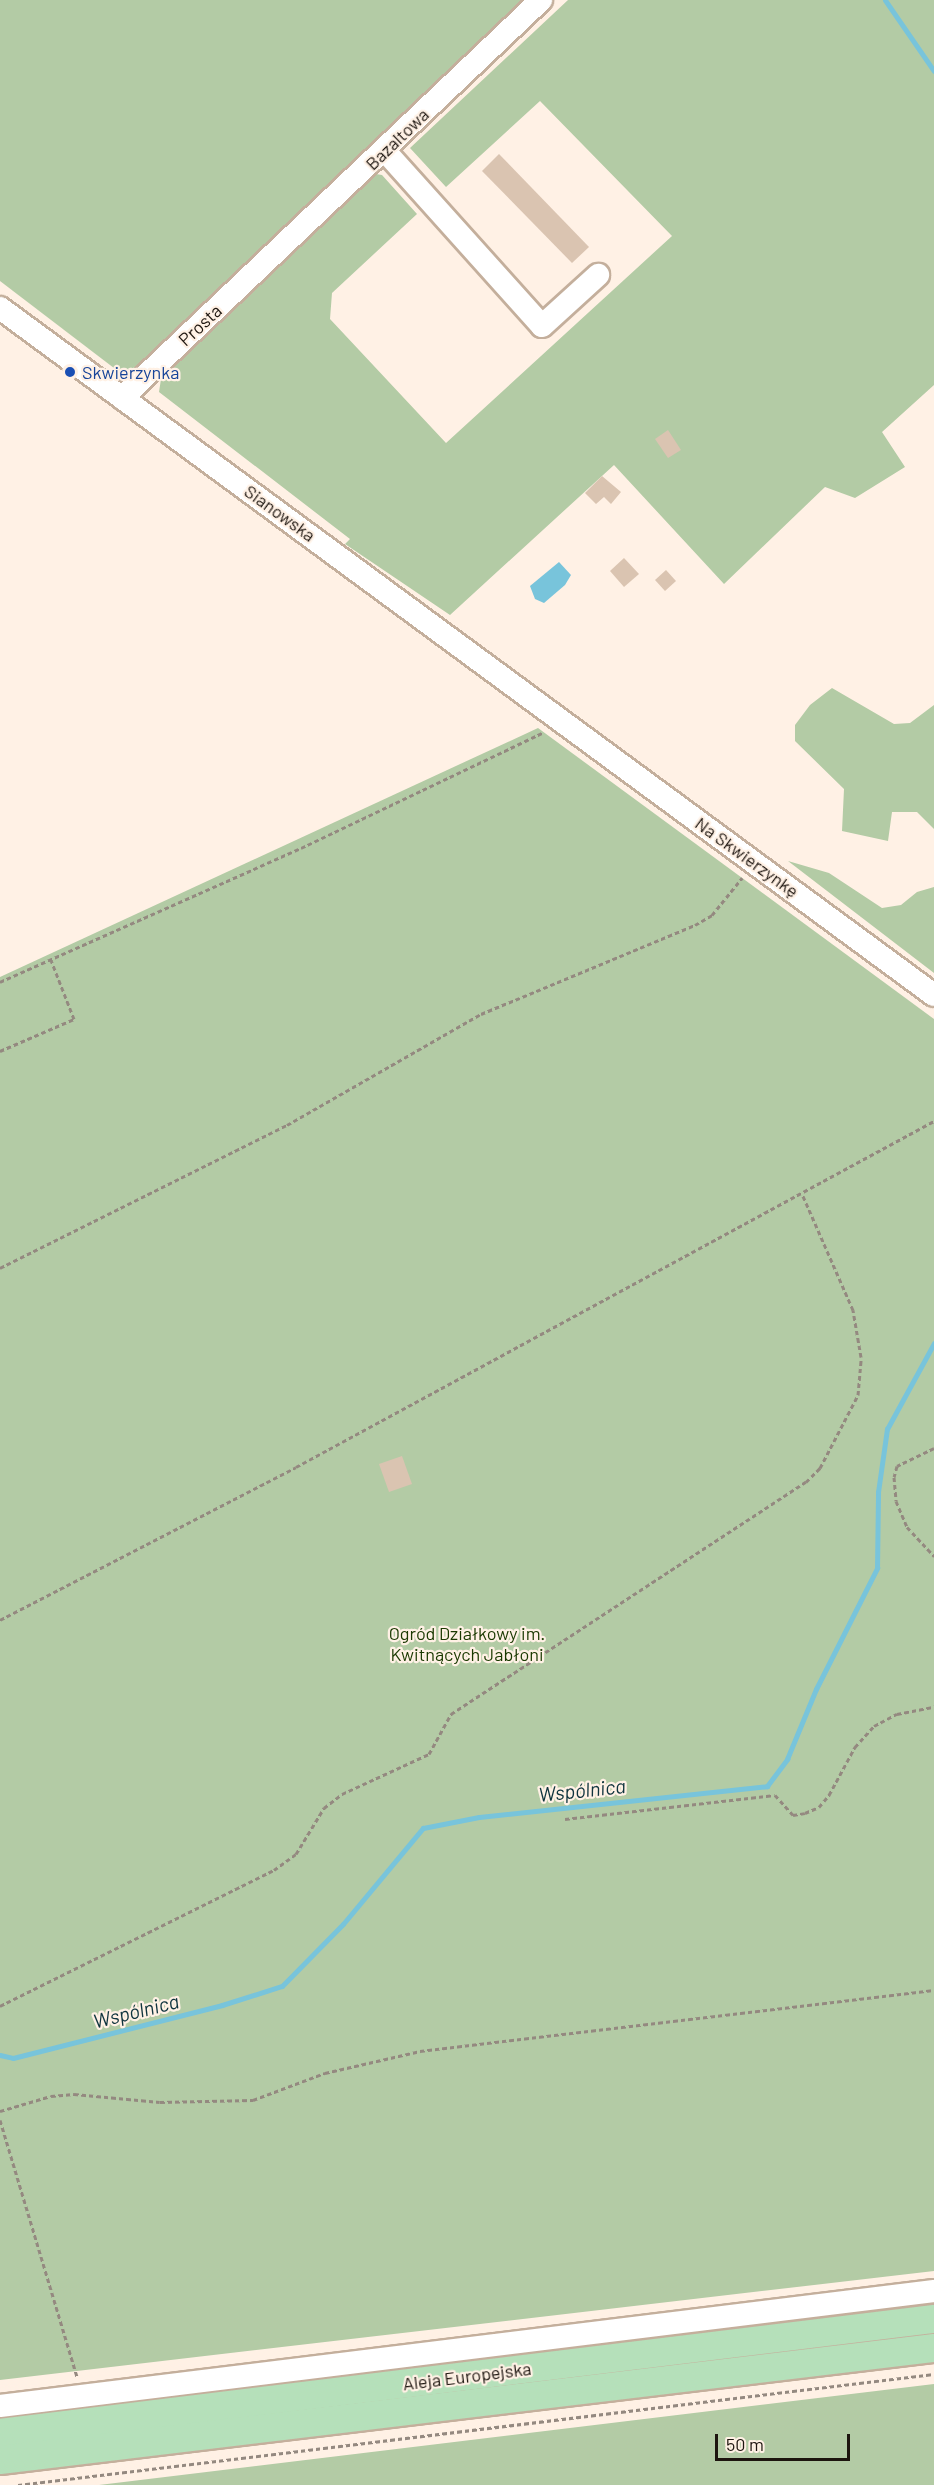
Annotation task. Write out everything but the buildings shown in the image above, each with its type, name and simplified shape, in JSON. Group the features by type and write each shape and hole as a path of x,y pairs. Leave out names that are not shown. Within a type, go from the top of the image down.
{"main road":[{"name":"Aleja Europejska","path":"0,2433 934,2319"},
{"name":"Aleja Europejska","path":"0,2460 934,2348"}],"street":[{"name":"Bazaltowa","path":"252,276 541,0"},
{"path":"385,151 542,326 598,274"},
{"name":"Prosta","path":"122,398 252,276"},
{"name":"Sianowska","path":"0,308 559,720"},
{"name":"Na Skwierzynkę","path":"559,720 934,995"},
{"path":"0,2406 934,2291"}],"path":[{"path":"0,982 302,848 544,732 559,720"},
{"path":"0,1268 287,1125 481,1014 695,925 712,915 754,862"},
{"path":"0,1051 74,1019 51,960"},
{"path":"0,1620 296,1467 934,1121"},
{"path":"0,2006 274,1870 296,1854 324,1808 342,1794 429,1755 451,1714 806,1482 820,1468 858,1395 861,1357 853,1310 802,1194"},
{"path":"934,1448 897,1466 894,1477 896,1501 907,1527 934,1556"},
{"path":"565,1819 776,1795 793,1815 805,1813 819,1807 829,1795 855,1747 874,1726 897,1714 934,1707"},
{"path":"0,2112 51,2096 74,2094 160,2102 253,2100 325,2073 420,2051 934,1990"},
{"path":"0,2120 83,2396"},
{"path":"18,2485 934,2374"}],"green space":[{"path":"0,0 523,0 127,378 0,281"},
{"path":"568,0 934,0 934,385 882,432 905,467 855,498 825,487 724,584 614,465 450,615 345,544 350,539 159,392 161,379 376,174 382,175 417,214 332,293 330,319 446,443 672,236 540,101 446,187 410,148"},
{"path":"832,688 894,724 910,723 934,705 934,829 917,812 892,812 888,841 842,831 844,789 795,741 795,725 810,705"},
{"name":"Ogród Działkowy im. Kwitnących Jabłoni","path":"538,728 934,1019 934,2271 0,2380 0,977"},
{"path":"788,861 829,873 882,908 901,905 917,892 934,887 934,973"},
{"path":"934,2384 934,2485 99,2485"}],"water":[{"path":"559,562 571,575 565,585 544,603 535,599 530,586"}],"waterway":[{"name":"Wspólnica","path":"885,0 934,71"},
{"name":"Wspólnica","path":"0,2055 13,2058 222,2005 282,1986 343,1924 423,1828 479,1817 767,1786 787,1759 816,1689 877,1568 878,1492 887,1429 934,1343"}],"place":[{"name":"Skwierzynka","path":"70,372"}]}
